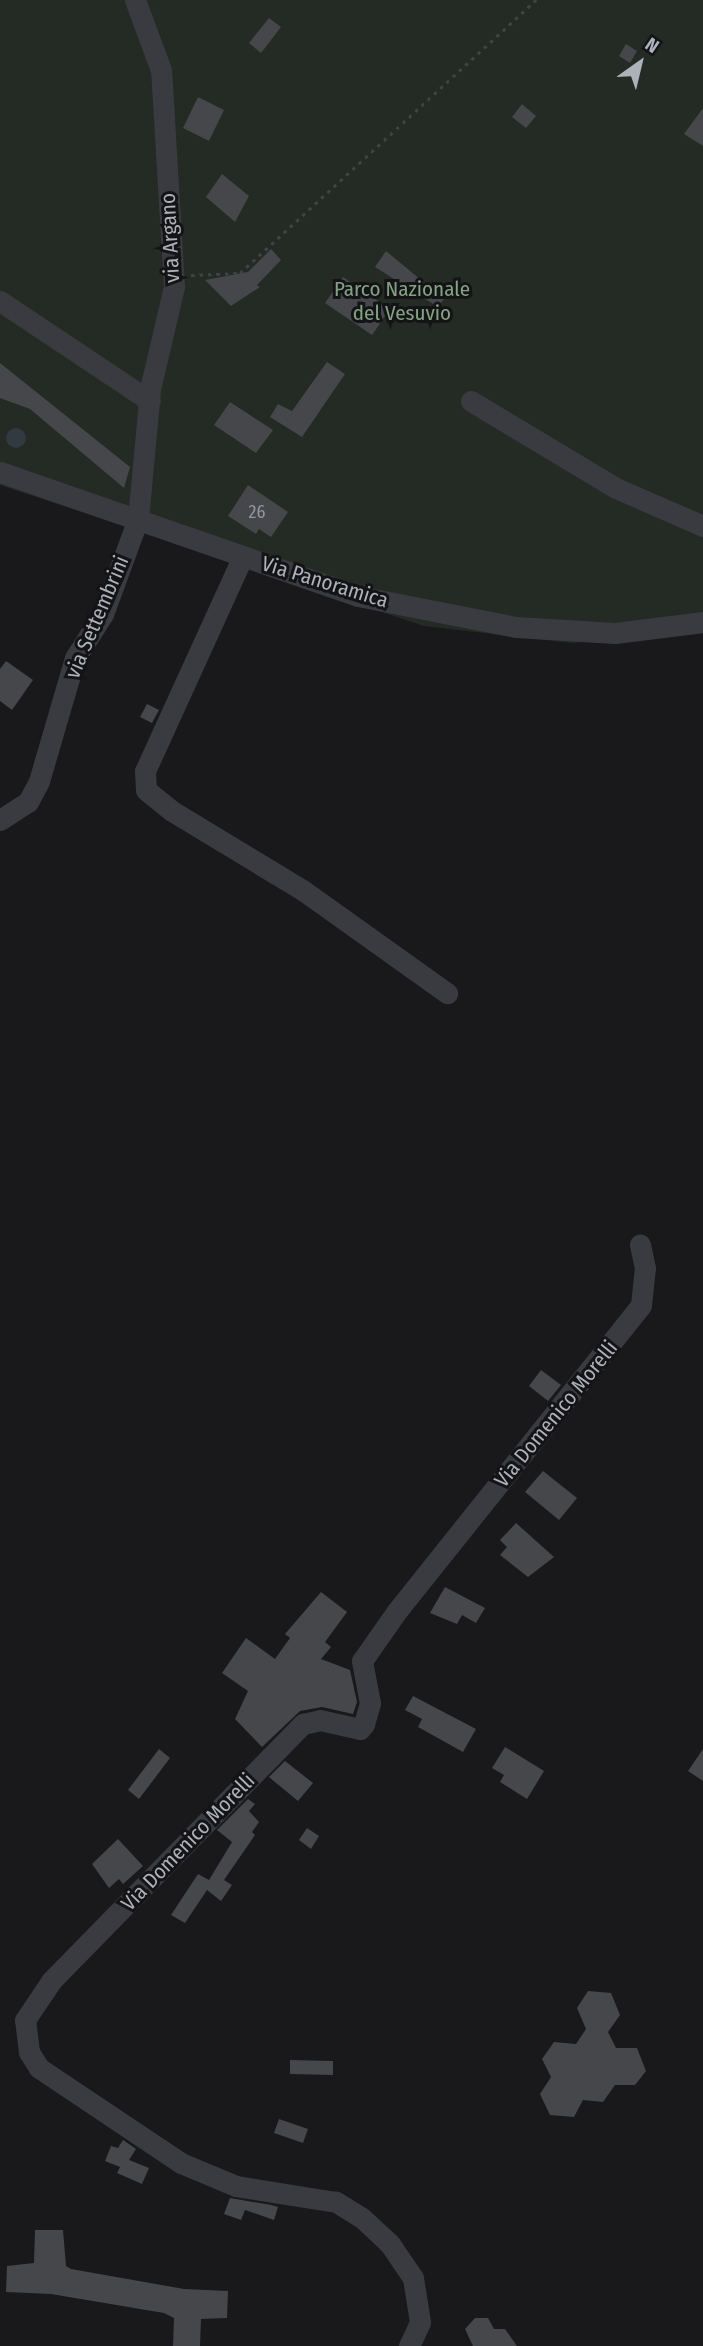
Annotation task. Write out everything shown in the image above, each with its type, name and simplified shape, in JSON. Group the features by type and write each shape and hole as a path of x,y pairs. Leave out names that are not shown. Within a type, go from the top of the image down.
{"street":[{"name":"via Argano","path":"135,0 161,70 173,275 150,401 138,519"},
{"path":"0,301 150,401"},
{"path":"471,401 615,488 703,526"},
{"name":"Via Panoramica","path":"0,472 358,596 516,627 615,633 703,622"},
{"name":"via Settembrini","path":"0,820 28,802 38,781 75,658 103,614 138,519"},
{"path":"243,556 145,771 146,790 172,811 304,891 447,993"},
{"name":"Via Domenico Morelli","path":"409,2346 420,2322 413,2278 390,2244 362,2218 336,2202 236,2186 181,2163 39,2068 29,2052 25,2020 52,1980 303,1724 320,1720 360,1729 364,1724 370,1703 362,1661 397,1611 642,1305 645,1268 640,1245"}],"path":[{"path":"173,275 240,273 536,0"}],"green space":[{"name":"Parco Nazionale del Vesuvio","path":"0,0 703,0 703,631 572,643 424,626 0,485"}],"shaded area":[{"path":"16,428 23,431 26,438 23,445 16,448 9,445 6,438 9,431"}],"building":[{"path":"269,18 281,27 261,53 249,43"},
{"path":"626,44 637,51 630,63 619,56"},
{"path":"198,97 224,110 209,141 183,128"},
{"path":"522,104 536,116 526,128 512,117"},
{"path":"703,108 703,146 684,134"},
{"path":"222,174 249,196 235,222 206,197"},
{"path":"271,249 281,260 257,285 260,287 231,306 205,280 248,272"},
{"path":"386,251 444,299 438,307 375,267"},
{"path":"343,277 390,309 372,335 325,303"},
{"path":"327,362 345,374 302,437 270,417 278,404 292,411"},
{"path":"0,363 130,467 124,488 30,409 0,398"},
{"path":"230,402 273,430 256,453 214,425"},
{"path":"248,485 288,512 271,537 259,529 256,534 228,516"},
{"path":"6,661 33,680 12,710 0,701 0,669"},
{"path":"147,704 159,710 152,723 140,717"},
{"path":"541,1370 561,1385 548,1401 529,1386"},
{"path":"543,1471 577,1498 559,1520 525,1492"},
{"path":"516,1523 554,1557 528,1577 500,1555 507,1547 500,1540"},
{"path":"445,1587 485,1608 476,1623 462,1615 457,1624 430,1613"},
{"path":"321,1592 347,1612 325,1642 331,1647 321,1659 350,1670 357,1702 353,1714 322,1707 300,1711 262,1747 235,1719 248,1691 222,1673 246,1638 275,1659 290,1638 285,1634"},
{"path":"413,1696 476,1729 463,1752 418,1727 422,1719 405,1710"},
{"path":"505,1747 544,1771 527,1799 500,1782 504,1775 492,1768"},
{"path":"159,1749 170,1758 139,1799 128,1790"},
{"path":"703,1749 703,1781 688,1771"},
{"path":"285,1761 313,1783 298,1801 269,1777"},
{"path":"248,1799 255,1804 249,1811 259,1822 252,1832 255,1835 224,1880 232,1885 221,1901 207,1890 185,1923 171,1915 198,1874 209,1880 232,1842 217,1830"},
{"path":"307,1828 319,1836 311,1849 299,1840"},
{"path":"118,1839 143,1866 123,1884 119,1879 109,1888 92,1864"},
{"path":"588,1991 611,1993 620,2015 608,2032 616,2048 637,2048 646,2071 635,2085 615,2085 603,2102 583,2100 574,2117 550,2115 540,2094 551,2077 542,2059 554,2042 576,2044 586,2029 577,2008"},
{"path":"290,2060 333,2061 333,2075 290,2074"},
{"path":"279,2119 308,2129 303,2143 274,2133"},
{"path":"123,2140 136,2149 129,2160 149,2168 142,2184 117,2173 120,2167 105,2161 111,2146 118,2148"},
{"path":"230,2198 278,2207 274,2220 245,2210 241,2220 224,2214"},
{"path":"35,2230 63,2230 66,2266 71,2269 184,2289 228,2291 227,2318 201,2319 200,2346 173,2346 174,2318 164,2313 51,2294 6,2292 7,2266 34,2263"},
{"path":"475,2318 488,2318 494,2329 505,2329 517,2346 473,2346 465,2329"}]}
